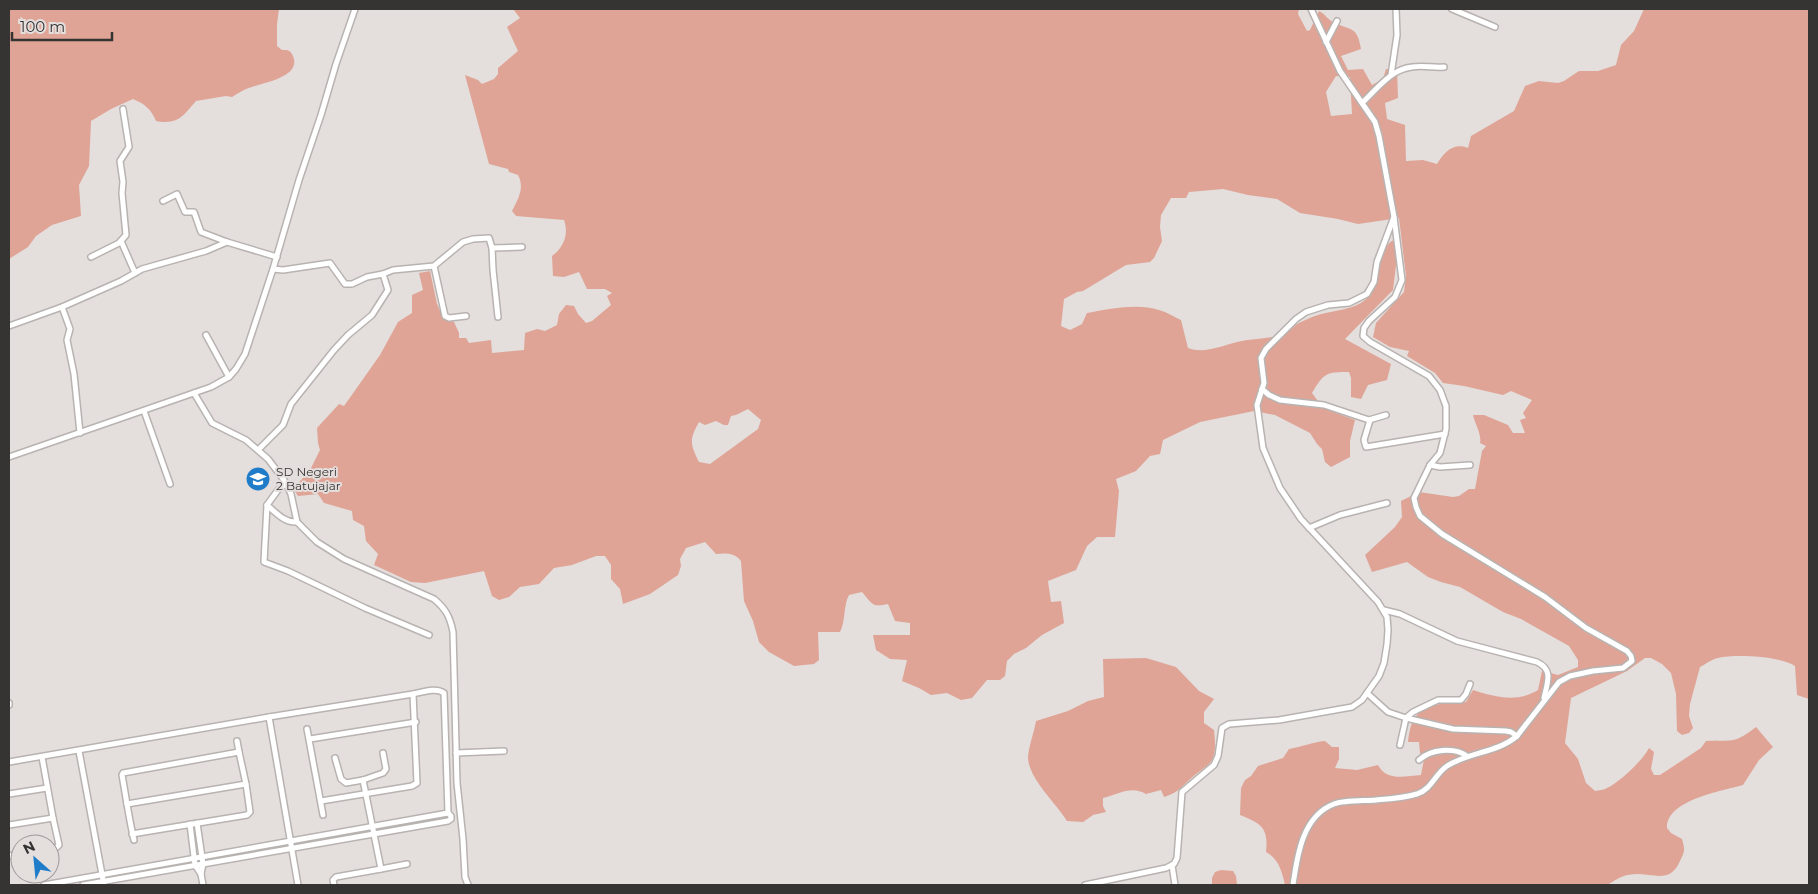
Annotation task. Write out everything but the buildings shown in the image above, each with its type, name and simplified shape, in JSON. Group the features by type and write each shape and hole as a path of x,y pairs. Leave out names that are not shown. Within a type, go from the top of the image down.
{"street":[{"path":"9,457 211,387 229,377 236,369 245,354 355,9"},
{"path":"1293,885 1298,852 1308,828 1313,820 1334,804 1416,795 1429,787 1445,767 1467,756 1502,746 1517,736 1559,682 1570,676 1622,668 1632,661 1627,651 1586,628 1545,597 1442,534 1424,521 1416,507 1414,498 1430,465 1440,453 1447,421 1446,406 1429,376 1370,342 1363,336 1364,328 1369,321 1395,298 1402,280 1394,217 1375,122 1340,71 1311,9"},
{"path":"1391,75 1397,34 1396,9"},
{"path":"1452,9 1495,27"},
{"path":"1326,42 1337,21"},
{"path":"1362,103 1391,75 1410,67 1444,67"},
{"path":"91,257 121,241 125,238 127,231 120,161 129,148 123,109"},
{"path":"163,201 177,194 185,212 194,212 202,232 227,242 277,257"},
{"path":"1084,885 1147,873 1172,865 1177,858 1182,792 1214,765 1218,756 1222,728 1229,724 1295,718 1349,708 1359,702 1379,676 1386,654 1388,630 1384,610 1367,589 1309,528 1285,496 1266,458 1257,406 1264,380 1261,364 1263,353 1296,319 1316,308 1355,301 1369,291 1374,282 1379,256 1394,217"},
{"path":"273,269 283,270 330,263 341,280 348,285 367,277 393,270 434,266 469,240 489,238 492,248 498,317"},
{"path":"121,241 135,273"},
{"path":"9,326 62,307 156,264 206,251 227,242"},
{"path":"492,248 522,246"},
{"path":"434,266 445,316 449,318 466,316"},
{"path":"258,450 283,425 291,404 334,350 348,335 372,316 388,290 383,274"},
{"path":"62,307 70,329 67,340 74,374 80,433"},
{"path":"206,335 229,377"},
{"path":"1262,389 1280,400 1324,405 1370,420 1386,415"},
{"path":"194,393 212,423 246,440 268,459 286,483 293,500 298,522 317,542 344,559 410,587 434,599 444,607 453,632 457,783 465,877 468,885"},
{"path":"144,411 170,484"},
{"path":"1370,420 1364,440 1366,447 1445,434"},
{"path":"1430,465 1440,467 1470,465"},
{"path":"286,483 267,505 264,562 288,570 365,608 429,634"},
{"path":"1309,528 1340,515 1386,503"},
{"path":"267,505 284,519 298,522"},
{"path":"1384,610 1400,614 1457,641 1544,665 1548,678 1542,703"},
{"path":"1400,745 1406,718 1418,709 1438,700 1461,700 1470,684"},
{"path":"9,762 435,690 444,693 448,813 451,816 451,819 448,821 195,865 104,883 82,885"},
{"path":"1367,693 1388,712 1406,718 1453,729 1506,731 1512,732 1517,736"},
{"path":"321,801 412,786 417,783 416,722 413,694"},
{"path":"269,717 298,885"},
{"path":"310,739 416,722"},
{"path":"307,729 323,815"},
{"path":"132,834 248,815 250,812 246,784 237,742"},
{"path":"79,751 104,883"},
{"path":"456,753 504,751"},
{"path":"1419,760 1428,753 1441,751 1462,752 1467,756"},
{"path":"134,840 123,773 239,752"},
{"path":"335,758 342,781 346,783 381,775 386,768 383,753"},
{"path":"42,757 57,834"},
{"path":"363,780 380,869"},
{"path":"127,804 246,784"},
{"path":"9,794 47,788"},
{"path":"44,885 448,813"},
{"path":"9,825 53,818"},
{"path":"197,823 203,864 201,874 203,885"},
{"path":"190,824 195,865 201,874"},
{"path":"334,885 333,880 336,877 407,864"},
{"path":"1172,865 1175,885"}],"shaded area":[{"path":"9,9 279,9 277,46 282,50 290,51 294,62 292,69 279,78 246,89 232,97 226,96 196,101 183,115 170,122 156,121 147,107 133,99 91,121 89,166 79,185 81,216 52,225 36,236 28,247 9,259"},
{"path":"513,9 1299,9 1298,14 1307,31 1310,30 1319,11 1333,22 1353,30 1358,36 1361,49 1341,56 1348,70 1363,69 1372,85 1383,79 1386,69 1397,70 1398,98 1385,103 1387,119 1405,125 1406,161 1423,160 1437,164 1450,149 1458,146 1468,148 1471,136 1514,111 1525,86 1539,81 1558,83 1579,71 1598,71 1616,65 1621,45 1634,31 1644,9 1809,9 1809,699 1797,695 1795,666 1779,660 1746,656 1718,658 1700,667 1690,704 1689,716 1693,728 1689,733 1682,735 1677,731 1676,694 1671,673 1662,664 1651,658 1645,658 1627,671 1571,698 1565,743 1578,759 1586,783 1595,791 1606,789 1618,781 1637,764 1649,748 1654,752 1651,769 1654,775 1660,775 1701,748 1706,741 1738,739 1756,727 1773,747 1759,760 1743,785 1697,798 1675,810 1669,818 1667,828 1671,833 1682,839 1684,850 1682,858 1675,869 1664,876 1628,875 1607,885 1285,885 1277,862 1266,852 1266,837 1262,827 1240,815 1241,788 1245,780 1251,776 1258,766 1283,758 1289,749 1325,741 1332,747 1339,747 1339,759 1335,768 1357,770 1378,765 1386,774 1392,776 1421,775 1424,759 1420,753 1419,742 1408,742 1411,725 1423,710 1449,702 1466,702 1473,690 1506,698 1530,694 1538,690 1542,671 1558,675 1578,667 1578,660 1569,646 1521,619 1503,612 1460,587 1428,577 1407,562 1372,572 1365,555 1395,527 1402,517 1401,501 1419,492 1453,497 1459,496 1469,489 1475,489 1482,451 1486,446 1480,443 1473,415 1484,415 1508,425 1513,433 1525,433 1520,420 1526,418 1523,413 1532,400 1511,391 1503,395 1443,383 1435,373 1407,356 1409,351 1390,347 1373,337 1376,323 1404,292 1406,276 1399,218 1358,224 1300,213 1277,199 1223,189 1189,192 1186,198 1171,198 1161,215 1162,241 1154,258 1150,262 1126,265 1083,291 1064,299 1061,326 1070,330 1082,324 1087,313 1123,307 1142,307 1162,311 1181,320 1188,348 1194,350 1206,350 1243,341 1273,337 1287,332 1297,324 1310,318 1350,308 1363,302 1373,290 1385,250 1394,240 1397,257 1393,290 1345,339 1391,364 1387,380 1368,385 1361,399 1351,397 1351,378 1349,372 1335,372 1326,375 1312,393 1323,408 1355,420 1350,441 1350,457 1331,467 1325,462 1322,449 1310,433 1275,415 1254,411 1200,422 1163,440 1160,454 1150,456 1136,471 1116,479 1119,491 1115,537 1097,537 1087,546 1076,570 1048,581 1051,602 1061,601 1064,623 1014,654 1007,661 1005,676 1000,680 987,680 972,698 961,700 947,693 931,695 902,681 907,660 890,659 876,650 873,635 910,635 910,623 895,621 888,604 872,604 862,592 849,595 840,632 818,632 819,660 814,664 794,666 769,652 759,642 753,621 744,601 741,561 736,556 730,554 716,554 705,542 686,548 680,559 681,566 678,575 650,594 623,604 620,589 611,579 611,565 605,556 596,556 572,565 554,568 539,584 520,587 509,597 499,600 492,596 484,571 425,583 411,582 374,565 378,554 366,541 364,526 353,520 352,511 324,503 318,494 298,496 293,488 309,472 320,450 317,428 339,404 344,406 380,355 398,322 412,313 412,295 423,290 419,273 430,271 437,304 444,319 454,322 459,338 466,338 469,343 491,340 492,353 524,350 525,333 537,329 545,331 557,325 559,314 566,305 574,306 586,323 592,321 611,305 607,296 612,293 605,289 587,289 579,272 564,277 553,276 552,256 560,249 566,235 564,220 516,216 512,211 521,189 518,175 509,172 508,169 489,164 465,75 478,80 482,84 494,79 498,74 498,68 518,51 507,27 520,18","holes":["1336,76 1350,77 1352,114 1331,116 1326,92","748,409 761,420 758,429 710,464 699,462 692,446 692,438 699,422 705,425 716,421 728,425 731,416"]},
{"path":"1146,658 1176,667 1199,691 1214,699 1204,712 1204,723 1214,730 1215,751 1211,762 1172,794 1164,797 1161,790 1146,794 1135,790 1125,791 1103,798 1103,806 1106,812 1093,815 1083,822 1067,821 1037,782 1029,765 1028,757 1036,721 1068,711 1088,701 1104,697 1103,659"},
{"path":"1221,870 1233,871 1236,876 1237,885 1212,885 1212,878 1215,872"}],"place":[{"name":"SD Negeri 2 Batujajar","path":"258,479"}]}
